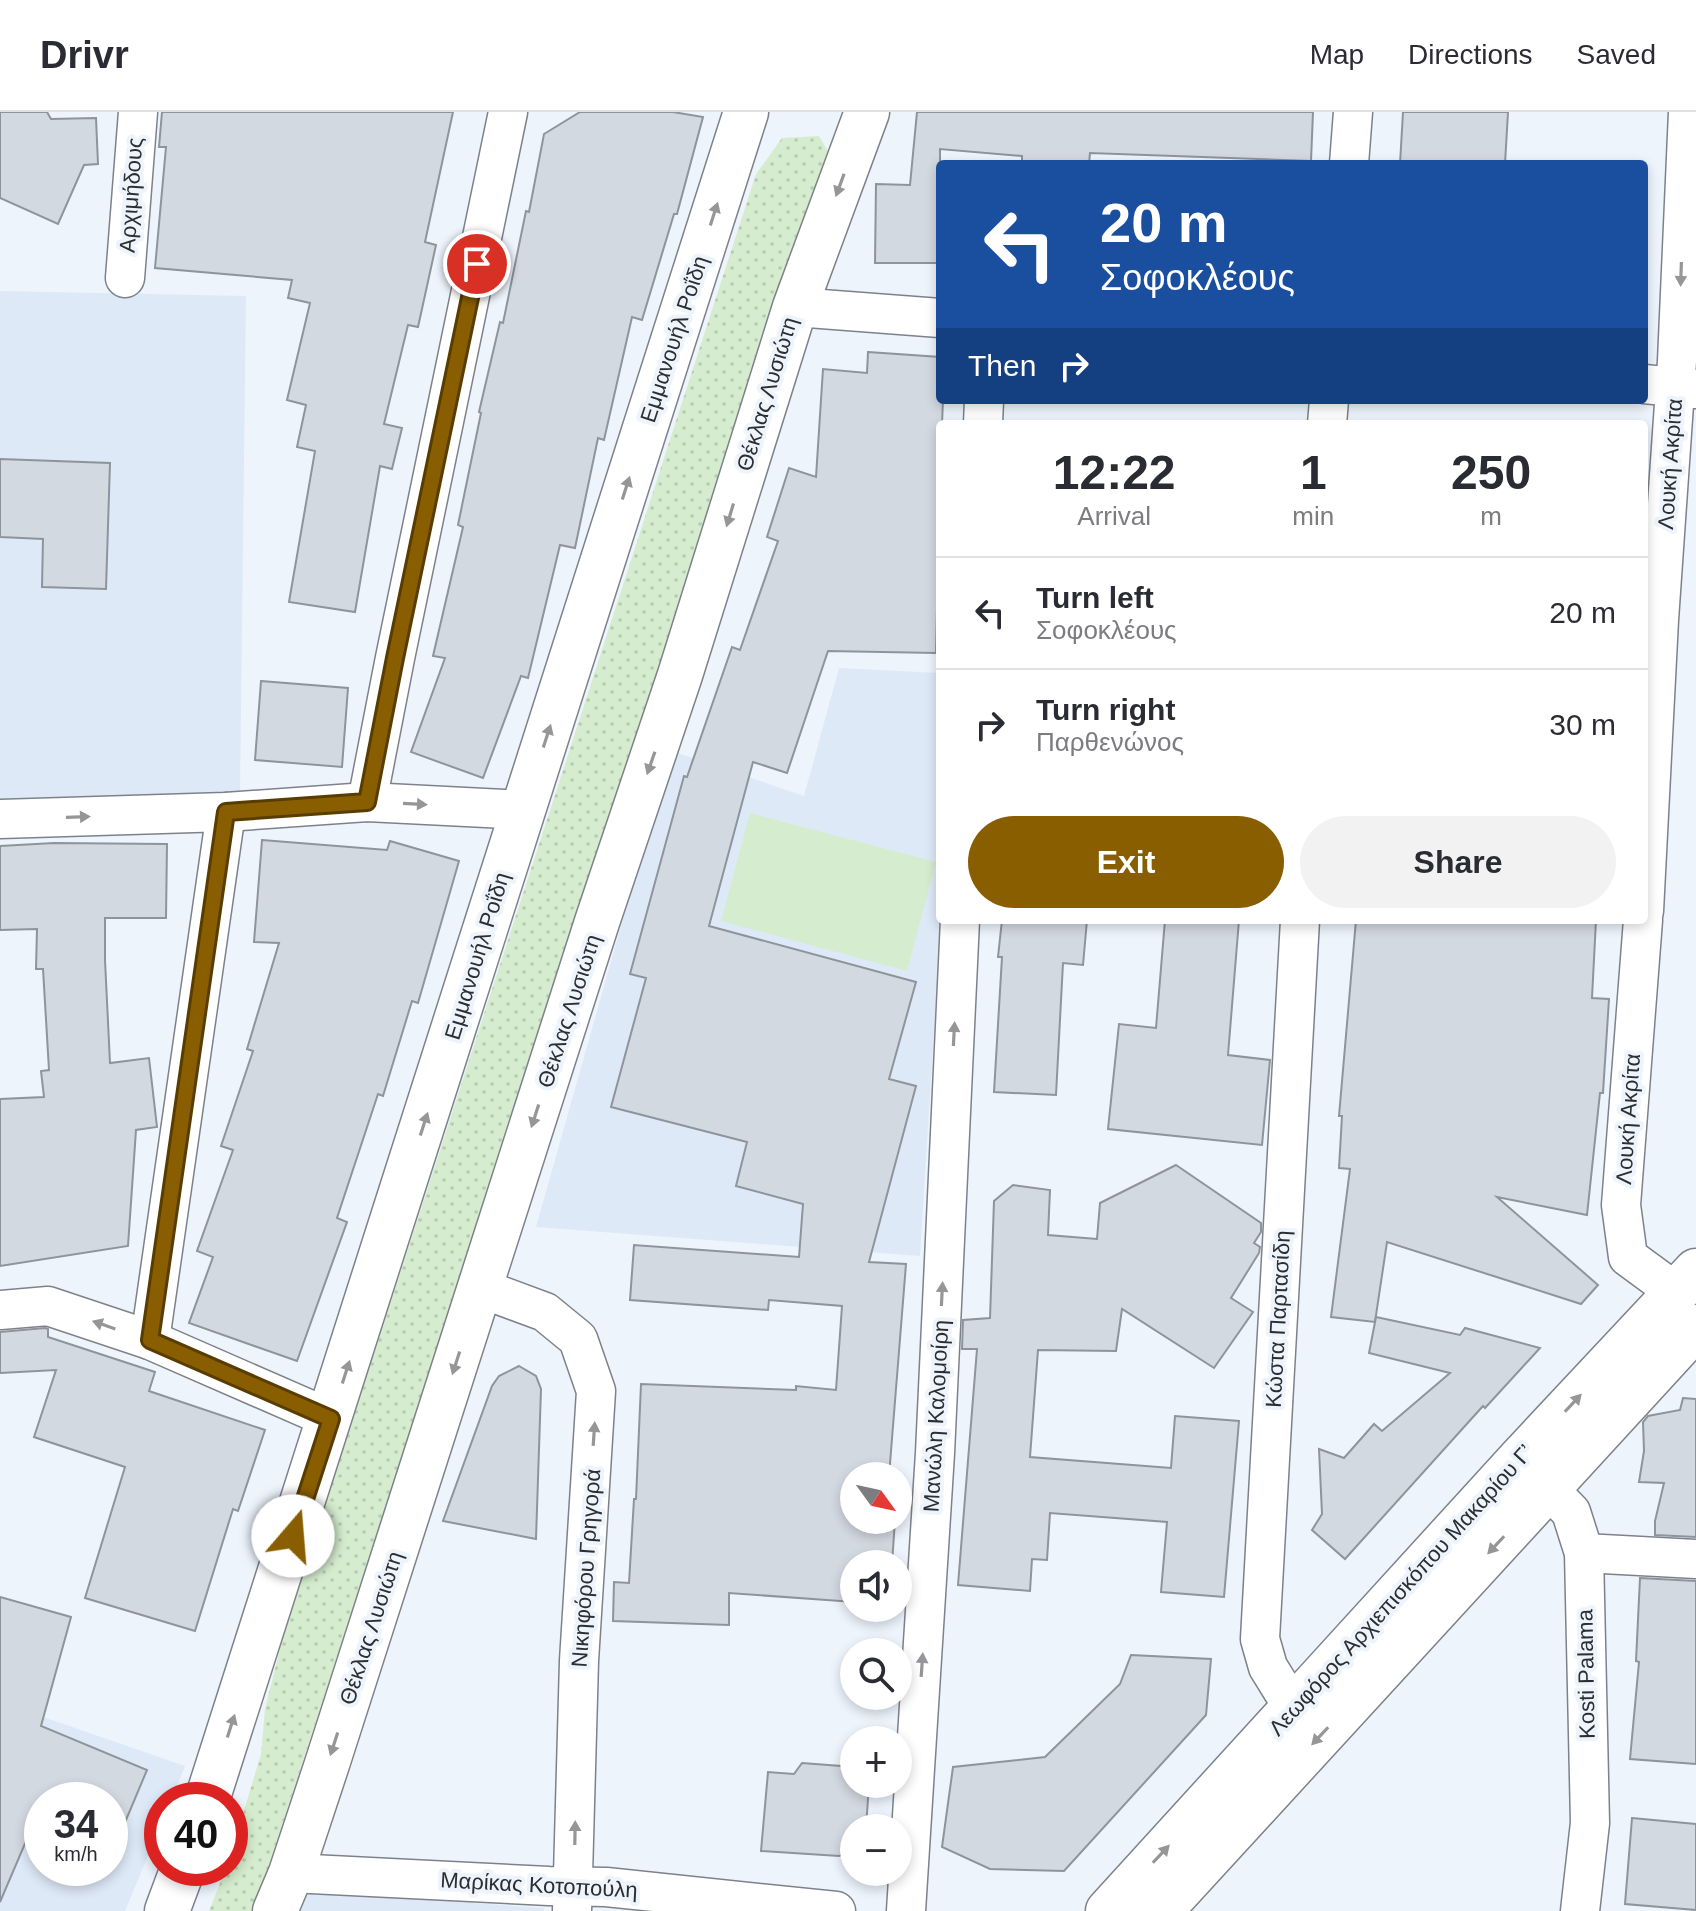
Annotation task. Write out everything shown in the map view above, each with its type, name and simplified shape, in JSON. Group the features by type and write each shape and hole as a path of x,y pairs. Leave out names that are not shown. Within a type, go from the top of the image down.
{"street":[{"name":"Αρχιμήδους","path":"125,278 138,112"},
{"path":"367,802 508,112"},
{"name":"Εμμανουήλ Ροΐδη","path":"213,1782 746,112"},
{"name":"Θέκλας Λυσιώτη","path":"283,1892 338,1732 597,922 680,675 795,307 867,112"},
{"path":"1349,160 1353,112"},
{"name":"Λουκή Ακρίτα","path":"1648,833 1688,112"},
{"path":"795,307 936,318"},
{"path":"0,819 226,812 367,802 523,810"},
{"path":"150,1340 226,812"},
{"name":"Μανώλη Καλομοίρη","path":"906,1911 935,1453 960,924"},
{"name":"Κώστα Παρτασίδη","path":"1294,1709 1268,1667 1260,1639 1300,924"},
{"name":"Λουκή Ακρίτα","path":"1643,924 1621,1205 1628,1257 1690,1297"},
{"name":"Νικηφόρου Γρηγορά","path":"480,1288 545,1312 578,1339 596,1391 579,1661 573,1898"},
{"name":"Λεωφόρος Αρχιεπισκόπου Μακαρίου Γ’","path":"1160,1911 1534,1473 1690,1297"},
{"path":"0,1310 48,1306 150,1340 331,1419"},
{"name":"Λεωφόρος Αρχιεπισκόπου Μακαρίου Γ’","path":"1108,1911 1294,1709 1534,1473"},
{"name":"Kosti Palama","path":"1534,1473 1571,1512 1584,1553 1590,1823 1580,1911"},
{"path":"1584,1553 1696,1559"},
{"path":"167,1911 176,1886"},
{"name":"Μαρίκας Κοτοπούλη","path":"283,1892 573,1898 606,1887 836,1911"}],"shaded area":[{"path":"0,291 246,296 240,796 0,803"},
{"path":"839,668 936,673 936,924 941,924 920,1256 536,1227 619,933 675,752 804,796"},
{"path":"0,1702 185,1766 178,1782 144,1782 144,1865 125,1911 0,1911"},
{"path":"302,1891 544,1908 544,1911 295,1911"}],"green space":[{"path":"819,136 828,151 254,1911 209,1911 219,1886 248,1886 248,1797 261,1754 265,1709 285,1629 756,174 782,138"},
{"path":"750,813 936,862 907,971 721,921"}],"building":[{"path":"0,112 47,112 51,119 96,118 98,164 84,165 58,224 0,198"},
{"path":"162,112 453,112 425,242 436,245 418,327 408,325 384,424 402,428 392,469 380,466 355,612 289,602 315,451 297,447 306,405 287,400 310,303 288,298 292,280 155,268 166,147 159,147"},
{"path":"580,112 673,112 703,117 677,214 674,214 642,320 632,317 604,440 598,438 575,548 560,545 528,678 521,676 483,778 411,752 445,658 433,656 463,527 458,525 479,412 500,322 503,323 526,211 529,212 544,134"},
{"path":"917,112 1313,112 1311,160 1090,153 1089,160 1022,160 1022,156 940,149 940,160 936,160 936,263 875,263 876,184 910,185"},
{"path":"1403,112 1508,112 1505,160 1400,160"},
{"path":"868,352 936,357 936,404 943,404 942,420 936,420 936,653 828,651 787,773 753,762 709,926 916,982 889,1079 916,1086 869,1262 906,1264 890,1462 840,1462 840,1534 894,1534 893,1550 840,1550 840,1601 729,1593 729,1625 613,1621 614,1582 629,1583 641,1384 796,1390 796,1386 836,1390 842,1306 769,1300 768,1310 630,1300 634,1245 799,1257 803,1204 736,1186 747,1142 611,1107 646,978 630,974 684,776 687,777 732,647 740,650 778,541 767,537 789,468 816,477 823,369 867,373"},
{"path":"0,459 110,463 106,589 42,587 43,539 0,537"},
{"path":"261,681 348,688 342,767 255,760"},
{"path":"262,840 387,850 390,841 459,861 418,1003 412,1001 383,1096 378,1094 337,1218 347,1222 297,1361 189,1323 213,1257 197,1251 233,1150 221,1146 253,1051 247,1049 279,943 254,942"},
{"path":"167,844 166,918 105,918 110,1063 149,1058 157,1127 136,1130 128,1246 0,1266 0,1099 44,1097 41,1071 49,1070 43,969 36,969 37,929 0,930 0,846"},
{"path":"1002,924 1087,924 1083,965 1063,963 1056,1095 994,1092 1002,957 998,957"},
{"path":"1165,924 1239,924 1228,1055 1270,1060 1262,1145 1108,1129 1119,1024 1156,1028"},
{"path":"1356,924 1596,924 1592,998 1609,999 1603,1093 1600,1093 1587,1215 1497,1197 1598,1285 1581,1304 1387,1242 1375,1322 1331,1317 1350,1169 1339,1168 1342,1116 1339,1116"},
{"path":"1176,1165 1261,1223 1261,1232 1254,1243 1260,1247 1259,1253 1231,1298 1253,1312 1214,1368 1122,1309 1116,1351 1038,1350 1030,1457 1171,1468 1175,1416 1239,1421 1224,1597 1161,1592 1167,1522 1050,1513 1047,1560 1032,1559 1030,1591 958,1585 977,1349 962,1349 963,1320 990,1318 994,1201 1013,1185 1050,1190 1048,1235 1097,1239 1100,1203"},
{"path":"1376,1317 1460,1335 1465,1328 1540,1348 1485,1408 1483,1406 1345,1559 1312,1530 1322,1514 1319,1449 1344,1458 1374,1424 1382,1431 1450,1373 1369,1353"},
{"path":"48,1329 48,1337 155,1372 149,1391 265,1430 238,1511 233,1509 195,1631 85,1598 125,1467 34,1437 56,1370 0,1373 0,1332"},
{"path":"519,1366 536,1376 541,1389 536,1539 443,1521 492,1386 499,1376"},
{"path":"1683,1398 1696,1399 1696,1537 1655,1535 1664,1483 1639,1482 1644,1451 1643,1422 1648,1416 1680,1410"},
{"path":"1640,1578 1696,1581 1696,1764 1630,1759 1639,1662 1636,1661"},
{"path":"0,1597 71,1617 41,1726 147,1770 128,1815 128,1782 24,1782 24,1846 0,1902"},
{"path":"1131,1655 1211,1659 1206,1715 1064,1871 990,1869 942,1847 953,1767 1045,1757 1120,1684"},
{"path":"802,1763 840,1766 840,1798 868,1798 867,1814 840,1814 840,1856 761,1851 768,1772 794,1774"},
{"path":"1632,1818 1696,1824 1696,1910 1625,1904"}],"route":[{"path":"293,1536 331,1419 150,1340 226,812 367,802 477,264"}]}
